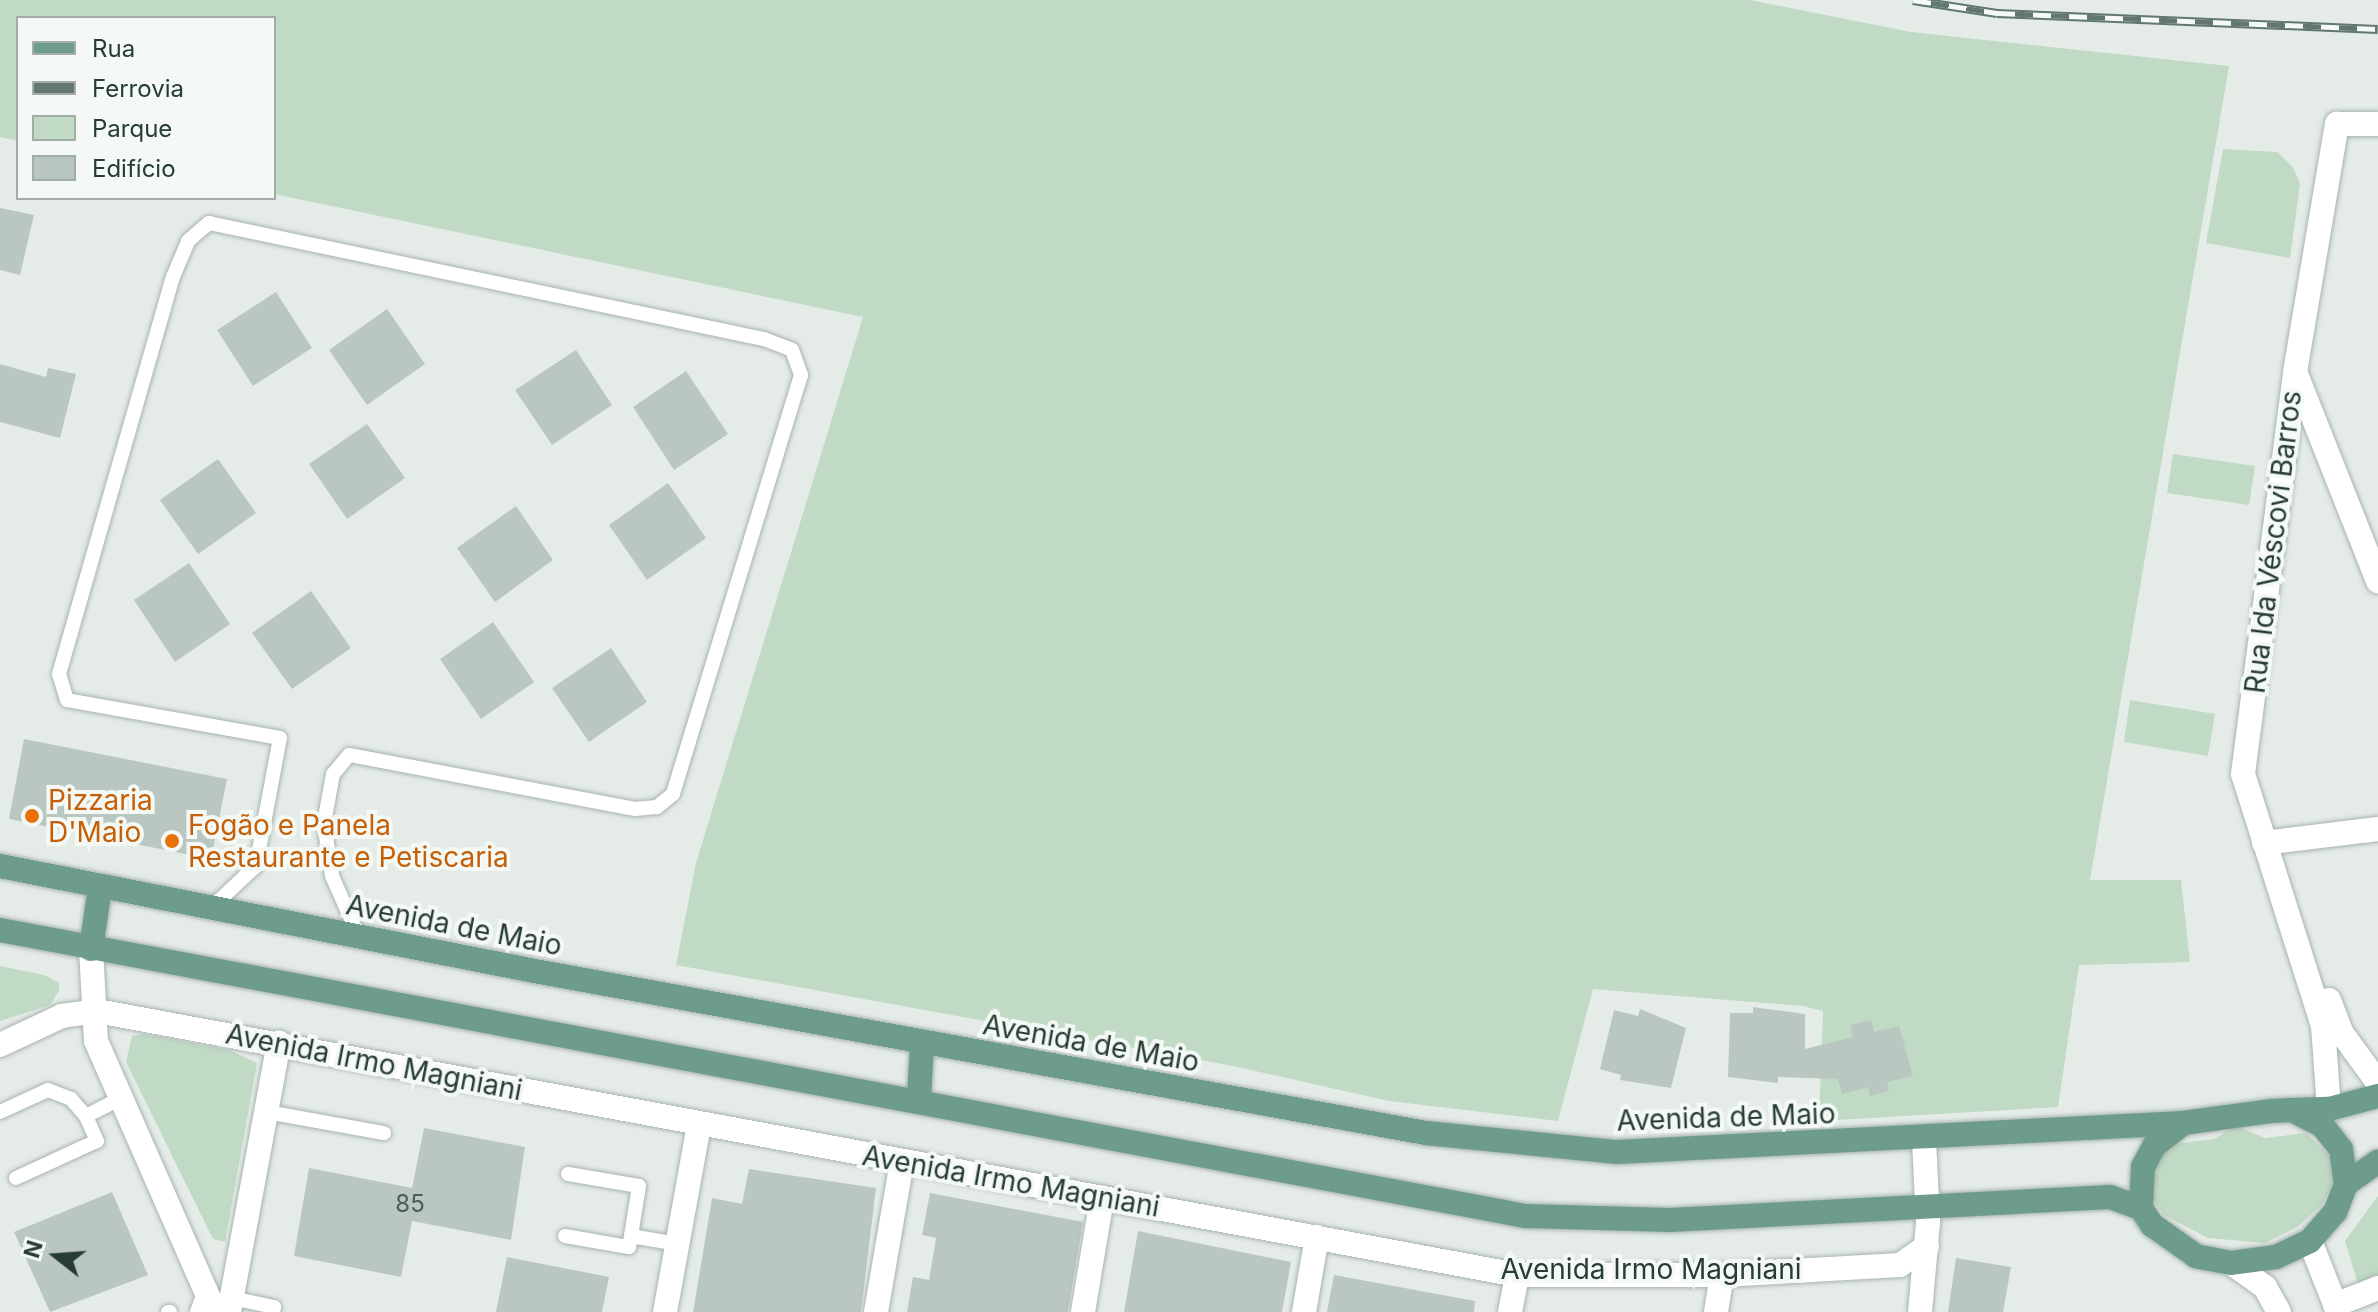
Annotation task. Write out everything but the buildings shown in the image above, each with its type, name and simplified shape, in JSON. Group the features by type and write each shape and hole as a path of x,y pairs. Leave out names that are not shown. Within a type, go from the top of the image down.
{"main road":[{"name":"Avenida de Maio","path":"0,866 210,909 922,1044 1426,1133 1617,1152 1924,1141 2183,1123"},
{"path":"91,949 100,887"},
{"path":"0,930 919,1098 1526,1216 1670,1220 2110,1197 2141,1208 2171,1243 2231,1263 2276,1257 2310,1241 2335,1212 2346,1184 2341,1149 2322,1125 2292,1110"},
{"path":"919,1098 922,1044"},
{"path":"2141,1208 2147,1160 2183,1123 2292,1110 2329,1109 2378,1096"},
{"path":"2346,1184 2378,1162"}],"street":[{"name":"Rua Ida Véscovi Barros","path":"2329,1109 2323,1026 2303,952 2243,774 2295,372 2337,124 2378,124"},
{"path":"2295,372 2378,581"},
{"path":"2264,843 2378,829"},
{"path":"91,949 88,979 97,1011 96,1041 216,1305"},
{"name":"Rua Ida Véscovi Barros","path":"2303,952 2341,1032 2378,1083"},
{"path":"0,1045 62,1016 97,1011"},
{"name":"Avenida Irmo Magniani","path":"97,1011 1517,1275 1722,1275 1900,1265 1927,1246"},
{"path":"216,1305 267,1112 279,1043"},
{"path":"665,1312 699,1125"},
{"path":"1920,1312 1927,1246 1924,1141"},
{"path":"876,1312 902,1161"},
{"path":"1083,1312 1102,1198"},
{"path":"1304,1312 1317,1237"},
{"path":"2310,1241 2337,1308 2378,1288"},
{"path":"2231,1263 2265,1287 2279,1312"},
{"path":"1510,1312 1517,1275"},
{"path":"1716,1312 1722,1275"}],"lane":[{"path":"210,909 256,866 280,738 67,700 59,674 173,277 188,241 209,223 764,339 792,350 801,375 673,794 657,807 635,809 349,755 333,774 324,823 332,876 359,937"},
{"path":"0,1112 48,1090 71,1099 86,1116 97,1141 16,1178"},
{"path":"86,1116 120,1099"},
{"path":"267,1112 384,1133"},
{"path":"565,1236 629,1247 639,1186 568,1174"},
{"path":"631,1236 678,1244"},
{"path":"216,1305 274,1307 273,1312"}],"green space":[{"path":"0,0 1750,0 1911,32 2229,66 2090,880 2181,880 2190,962 2079,965 2058,1107 1819,1121 1823,1011 1803,1006 1593,989 1558,1121 1389,1101 1233,1066 676,965 696,863 863,317 276,194 276,16 16,16 16,141 0,137"},
{"path":"2223,149 2277,152 2293,167 2300,184 2290,258 2206,243"},
{"path":"2173,454 2255,466 2249,505 2167,493"},
{"path":"2130,700 2215,714 2208,756 2124,742"},
{"path":"0,966 44,975 59,983 59,991 50,1005 0,1021"},
{"path":"144,1034 229,1050 257,1063 225,1242 213,1239 126,1062 132,1036"},
{"path":"2236,1126 2265,1138 2306,1133 2334,1160 2334,1181 2322,1205 2297,1227 2265,1243 2208,1238 2164,1215 2151,1197 2148,1175 2159,1156 2175,1144 2214,1139"},
{"path":"2378,1196 2378,1275 2358,1284 2345,1241"}],"railway":[{"path":"1913,0 1997,13 2378,29"}],"place":[{"name":"Pizzaria D'Maio","path":"32,816"},
{"name":"Fogão e Panela Restaurante e Petiscaria","path":"172,841"}]}
